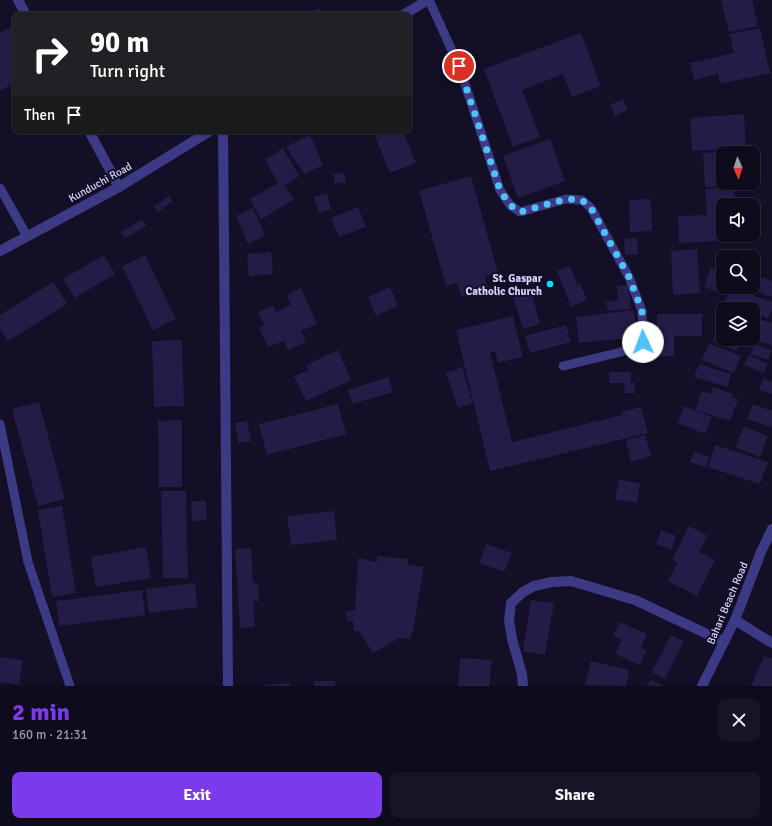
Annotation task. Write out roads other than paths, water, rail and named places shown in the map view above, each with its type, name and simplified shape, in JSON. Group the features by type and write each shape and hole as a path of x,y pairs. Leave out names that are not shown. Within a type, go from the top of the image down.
{"street":[{"path":"18,0 24,12"},
{"path":"408,12 428,0"},
{"path":"91,134 119,187"},
{"name":"Kunduchi Road","path":"0,251 119,187 205,134"},
{"path":"223,134 228,686"},
{"name":"Bahari Beach Road","path":"702,686 736,620 761,552 772,529"},
{"path":"523,686 522,674 512,639 509,620 511,604 523,592 534,586 552,582 571,580 635,600 724,642"},
{"path":"736,620 772,643"}],"lane":[{"path":"428,0 459,66 500,190 506,200 520,212 566,199 582,200 591,208 629,277 642,311 643,342 621,352 563,366"},
{"path":"0,188 27,236"},
{"path":"0,424 28,562 70,686"}],"place":[{"name":"St. Gaspar Catholic Church","path":"550,284"}]}
